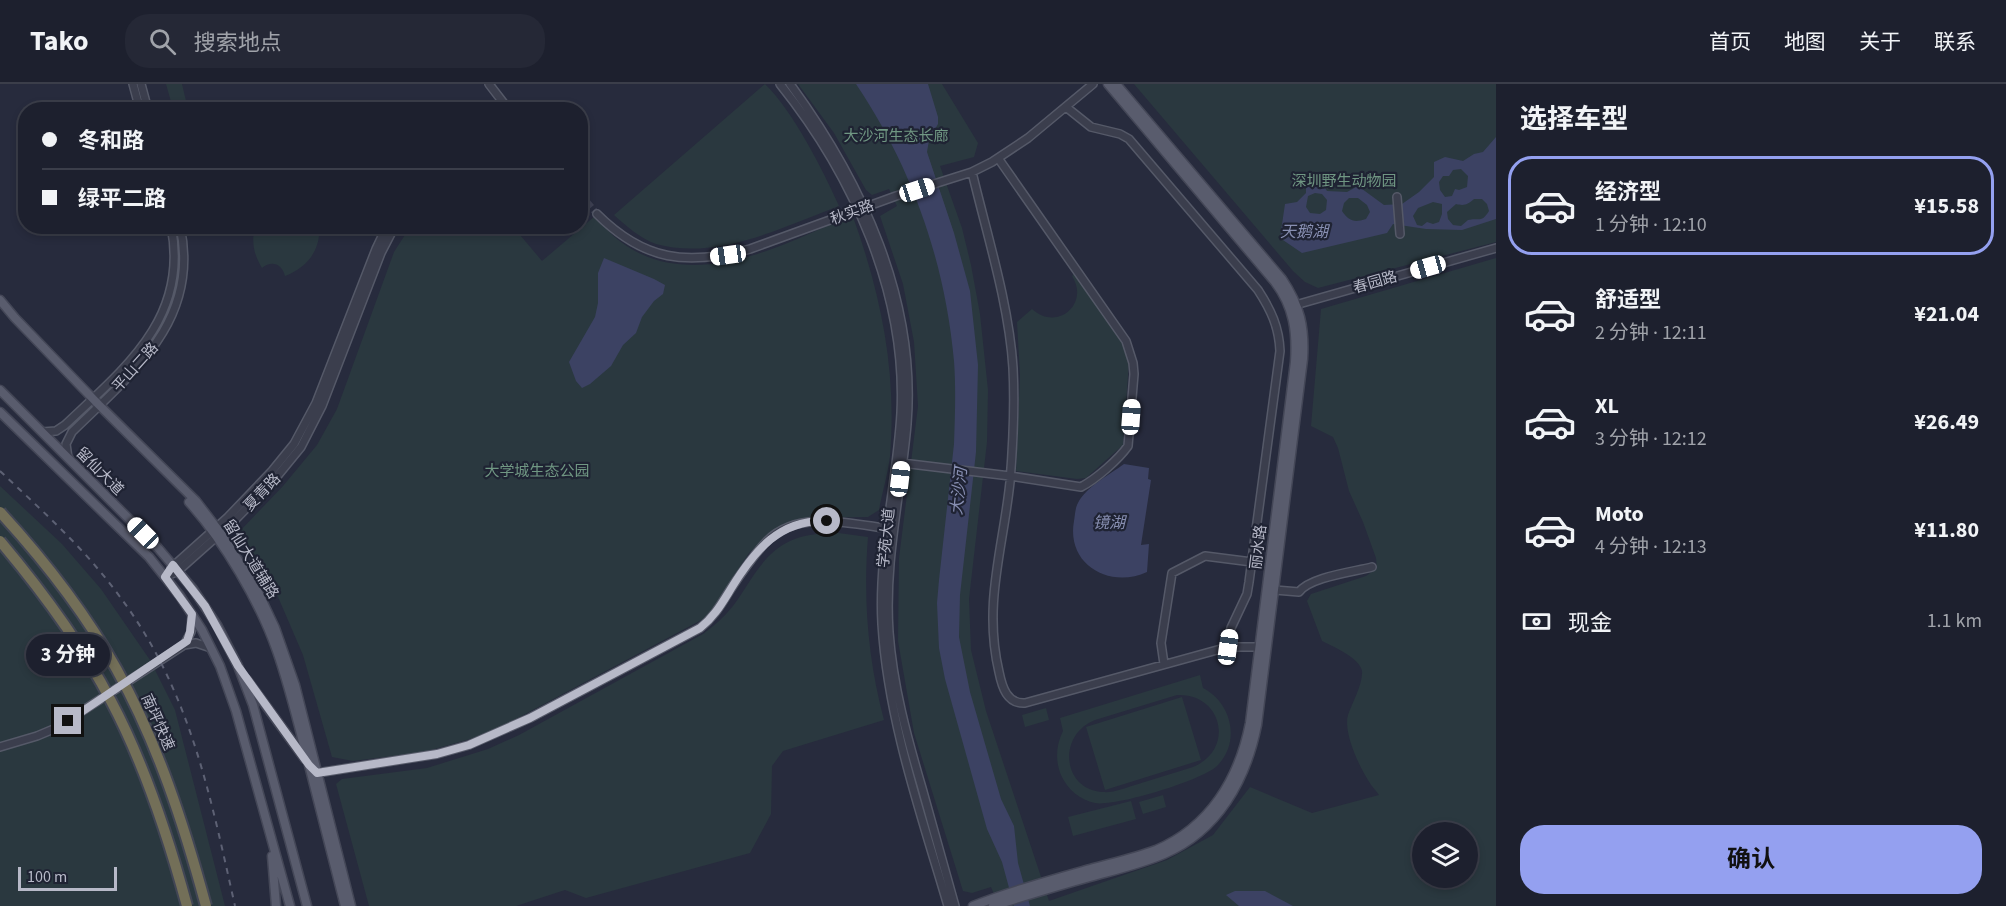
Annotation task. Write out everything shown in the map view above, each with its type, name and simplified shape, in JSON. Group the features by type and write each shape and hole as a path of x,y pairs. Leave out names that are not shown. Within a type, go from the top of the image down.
{"highway":[{"name":"南坪快速","path":"0,512 73,602 117,670 142,719 161,765 193,857 206,906"},
{"path":"0,541 50,604 94,670 112,702 163,824 187,906"}],"main road":[{"name":"丽水路","path":"993,906 1044,886 1157,849 1184,834 1215,805 1233,777 1245,745 1252,711 1296,351 1293,305 1108,84"},
{"name":"丽水路","path":"976,905 1132,865 1165,854 1195,836 1223,807 1241,775 1254,740 1303,359 1303,331 1282,279 1116,84"},
{"name":"留仙大道辅路","path":"0,300 94,404"},
{"name":"留仙大道辅路","path":"0,309 94,404 186,490 258,592 275,628 295,685 351,906"},
{"name":"留仙大道","path":"0,390 158,548 205,606 238,666 259,722 307,906"},
{"name":"留仙大道","path":"0,412 149,557 192,614 211,648 236,711 290,906"},
{"name":"留仙大道辅路","path":"216,532 269,631 289,689 345,906"},
{"path":"238,666 317,773"},
{"path":"267,820 276,906"}],"street":[{"path":"133,84 138,102"},
{"path":"141,84 146,102"},
{"path":"489,84 503,102"},
{"name":"学苑大道","path":"780,84 820,140 862,209 889,300 901,383 900,428 890,529 888,610 894,673 909,743 955,906"},
{"name":"学苑大道","path":"790,84 831,143 886,261 902,327 908,408 902,463 882,564 881,603 890,693 903,750 948,906"},
{"name":"秋实路","path":"597,214 630,242 651,251 689,258 728,255 972,172 1028,138 1093,84"},
{"path":"1066,107 1090,128 1120,134 1129,139 1257,290 1268,304 1276,322 1280,351 1252,562 1247,594 1231,628 1228,647"},
{"path":"902,463 1081,487 1123,453 1128,446 1134,374 1126,341 998,158"},
{"path":"972,172 1010,332 1014,409 1010,476 993,593 992,621 994,650 1001,682 1009,698 1025,703 1228,647 1260,647"},
{"path":"1397,197 1400,234"},
{"name":"平山二路","path":"68,458 66,451 68,438 136,355 164,313 170,295 175,259 172,234"},
{"name":"平山二路","path":"42,432 61,428 94,404 145,360 172,314 183,271 181,234"},
{"name":"夏青路","path":"216,532 272,471 303,430 319,396 383,234"},
{"name":"夏青路","path":"165,577 274,480 307,437 322,406 381,253 391,234"},
{"name":"春园路","path":"1293,305 1496,248"},
{"path":"317,773 437,754 469,745 530,718 700,628 712,619 739,576 768,540 794,525 820,521 890,529"},
{"path":"1164,664 1161,643 1172,573 1206,556 1252,562"},
{"path":"1275,590 1299,592 1303,586 1316,581 1372,567"},
{"path":"184,645 189,637 192,614"},
{"path":"0,747 56,728 184,645 196,643 211,648"}],"green space":[{"path":"166,84 182,84 186,101 171,102"},
{"path":"765,84 796,125 839,206 773,232 726,245 702,248 679,248 650,242 614,215"},
{"name":"大沙河生态长廊","path":"798,84 942,84 978,143 974,157 940,166 962,228 971,265 980,314 988,390 987,442 969,599 971,650 986,711 1049,901 1167,860 1213,835 1250,787 1312,813 1379,795 1360,766 1348,730 1348,715 1359,687 1362,671 1351,657 1322,641 1307,601 1311,594 1366,576 1377,568 1376,558 1349,491 1333,437 1311,426 1321,309 1496,258 1496,906 999,906 991,887 972,893 963,891 914,733 898,641 899,558 918,406 914,342 903,284 880,216 897,206 889,189 872,195 866,190 834,133"},
{"name":"深圳野生动物园","path":"1134,84 1496,84 1496,242 1318,288 1305,282 1293,271"},
{"name":"大学城生态公园","path":"852,214 862,244 879,303 889,363 891,394 890,456 879,510 868,517 802,518 771,532 749,553 707,617 488,734 424,752 353,761 332,757 303,655 272,583 239,532 283,486 317,445 337,409 394,252 406,234 519,234 542,261 574,234 588,234 588,222 595,216 621,242 648,257 677,264 707,264 737,260 797,239"},
{"path":"254,234 319,234 311,258 293,273 285,276 276,264 269,264 262,268 254,248"},
{"path":"1075,273 1122,340 1129,362 1123,445 1086,478 1077,479 1016,471 1020,375 1017,322 1032,309 1051,317 1068,312 1077,296 1072,276"},
{"path":"0,486 62,544 101,589 150,660 175,710 225,906 0,906"},
{"path":"831,532 868,537 866,583 868,629 874,675 884,720 783,751 772,766 771,814 750,853 586,898 565,890 516,906 369,906 336,784 342,779 427,768 488,749 519,735 703,634 730,610 772,553 800,537"},
{"path":"1200,675 1203,688 1221,703 1227,713 1231,735 1224,756 1209,772 1178,785 1139,797 1095,803 1075,793 1061,775 1057,758 1063,731 1060,718","holes":["1177,695 1193,697 1205,703 1213,712 1218,724 1219,736 1215,748 1206,759 1193,767 1115,791 1103,792 1089,789 1079,782 1072,772 1069,761 1070,749 1074,737 1083,727 1095,720"]},
{"path":"1182,697 1201,760 1105,790 1086,727"},
{"path":"1046,708 1049,720 1025,727 1022,715"},
{"path":"1163,795 1166,807 1143,814 1139,802"},
{"path":"1131,801 1136,819 1073,836 1068,817"}],"water":[{"name":"大沙河","path":"856,84 928,84 938,117 938,124 929,140 927,152 954,233 970,291 978,365 976,452 960,595 959,637 970,692 1001,799 1014,826 1018,863 1030,906 1014,906 1002,862 987,829 945,679 939,648 937,603 954,444 955,402 954,361 943,288 923,216 909,182 894,148"},
{"name":"天鹅湖","path":"1496,137 1496,219 1462,230 1426,229 1393,224 1387,233 1302,253 1280,238 1285,204 1297,202 1306,193 1306,183 1321,181 1327,191 1347,192 1358,186 1384,205 1402,204 1434,177 1434,162 1445,157 1463,161 1474,154 1483,152","holes":["1461,169 1468,176 1467,187 1455,189 1452,196 1445,197 1440,190 1439,182 1443,176 1449,176 1453,170","1315,193 1322,194 1327,200 1326,210 1320,214 1310,213 1306,207 1308,196","1349,198 1358,198 1367,205 1370,212 1366,219 1352,220 1342,211 1344,203","1474,199 1482,199 1489,211 1482,219 1468,220 1461,226 1453,225 1448,219 1447,212 1456,204 1469,203","1433,202 1442,204 1439,222 1417,225 1413,216 1418,208"]},
{"path":"604,258 665,285 663,294 654,301 642,317 636,333 623,345 611,366 582,388 576,381 569,362 595,317 598,303 598,273"},
{"name":"镜湖","path":"1124,464 1149,468 1148,479 1151,480 1141,545 1149,544 1147,572 1119,577 1106,575 1084,561 1073,537 1077,505 1082,497 1098,482"},
{"path":"1235,891 1265,891 1293,906 1239,906 1226,895"}],"tunnel":[{"path":"588,203 597,214"}],"railway":[{"path":"0,471 88,557 140,625 161,663 193,740 216,821 235,906"}],"route":[{"path":"68,721 187,641 192,614 165,577 173,565 205,606 254,690 317,773 437,754 469,745 530,718 700,628 712,619 733,585 768,540 794,525 827,521"}]}
